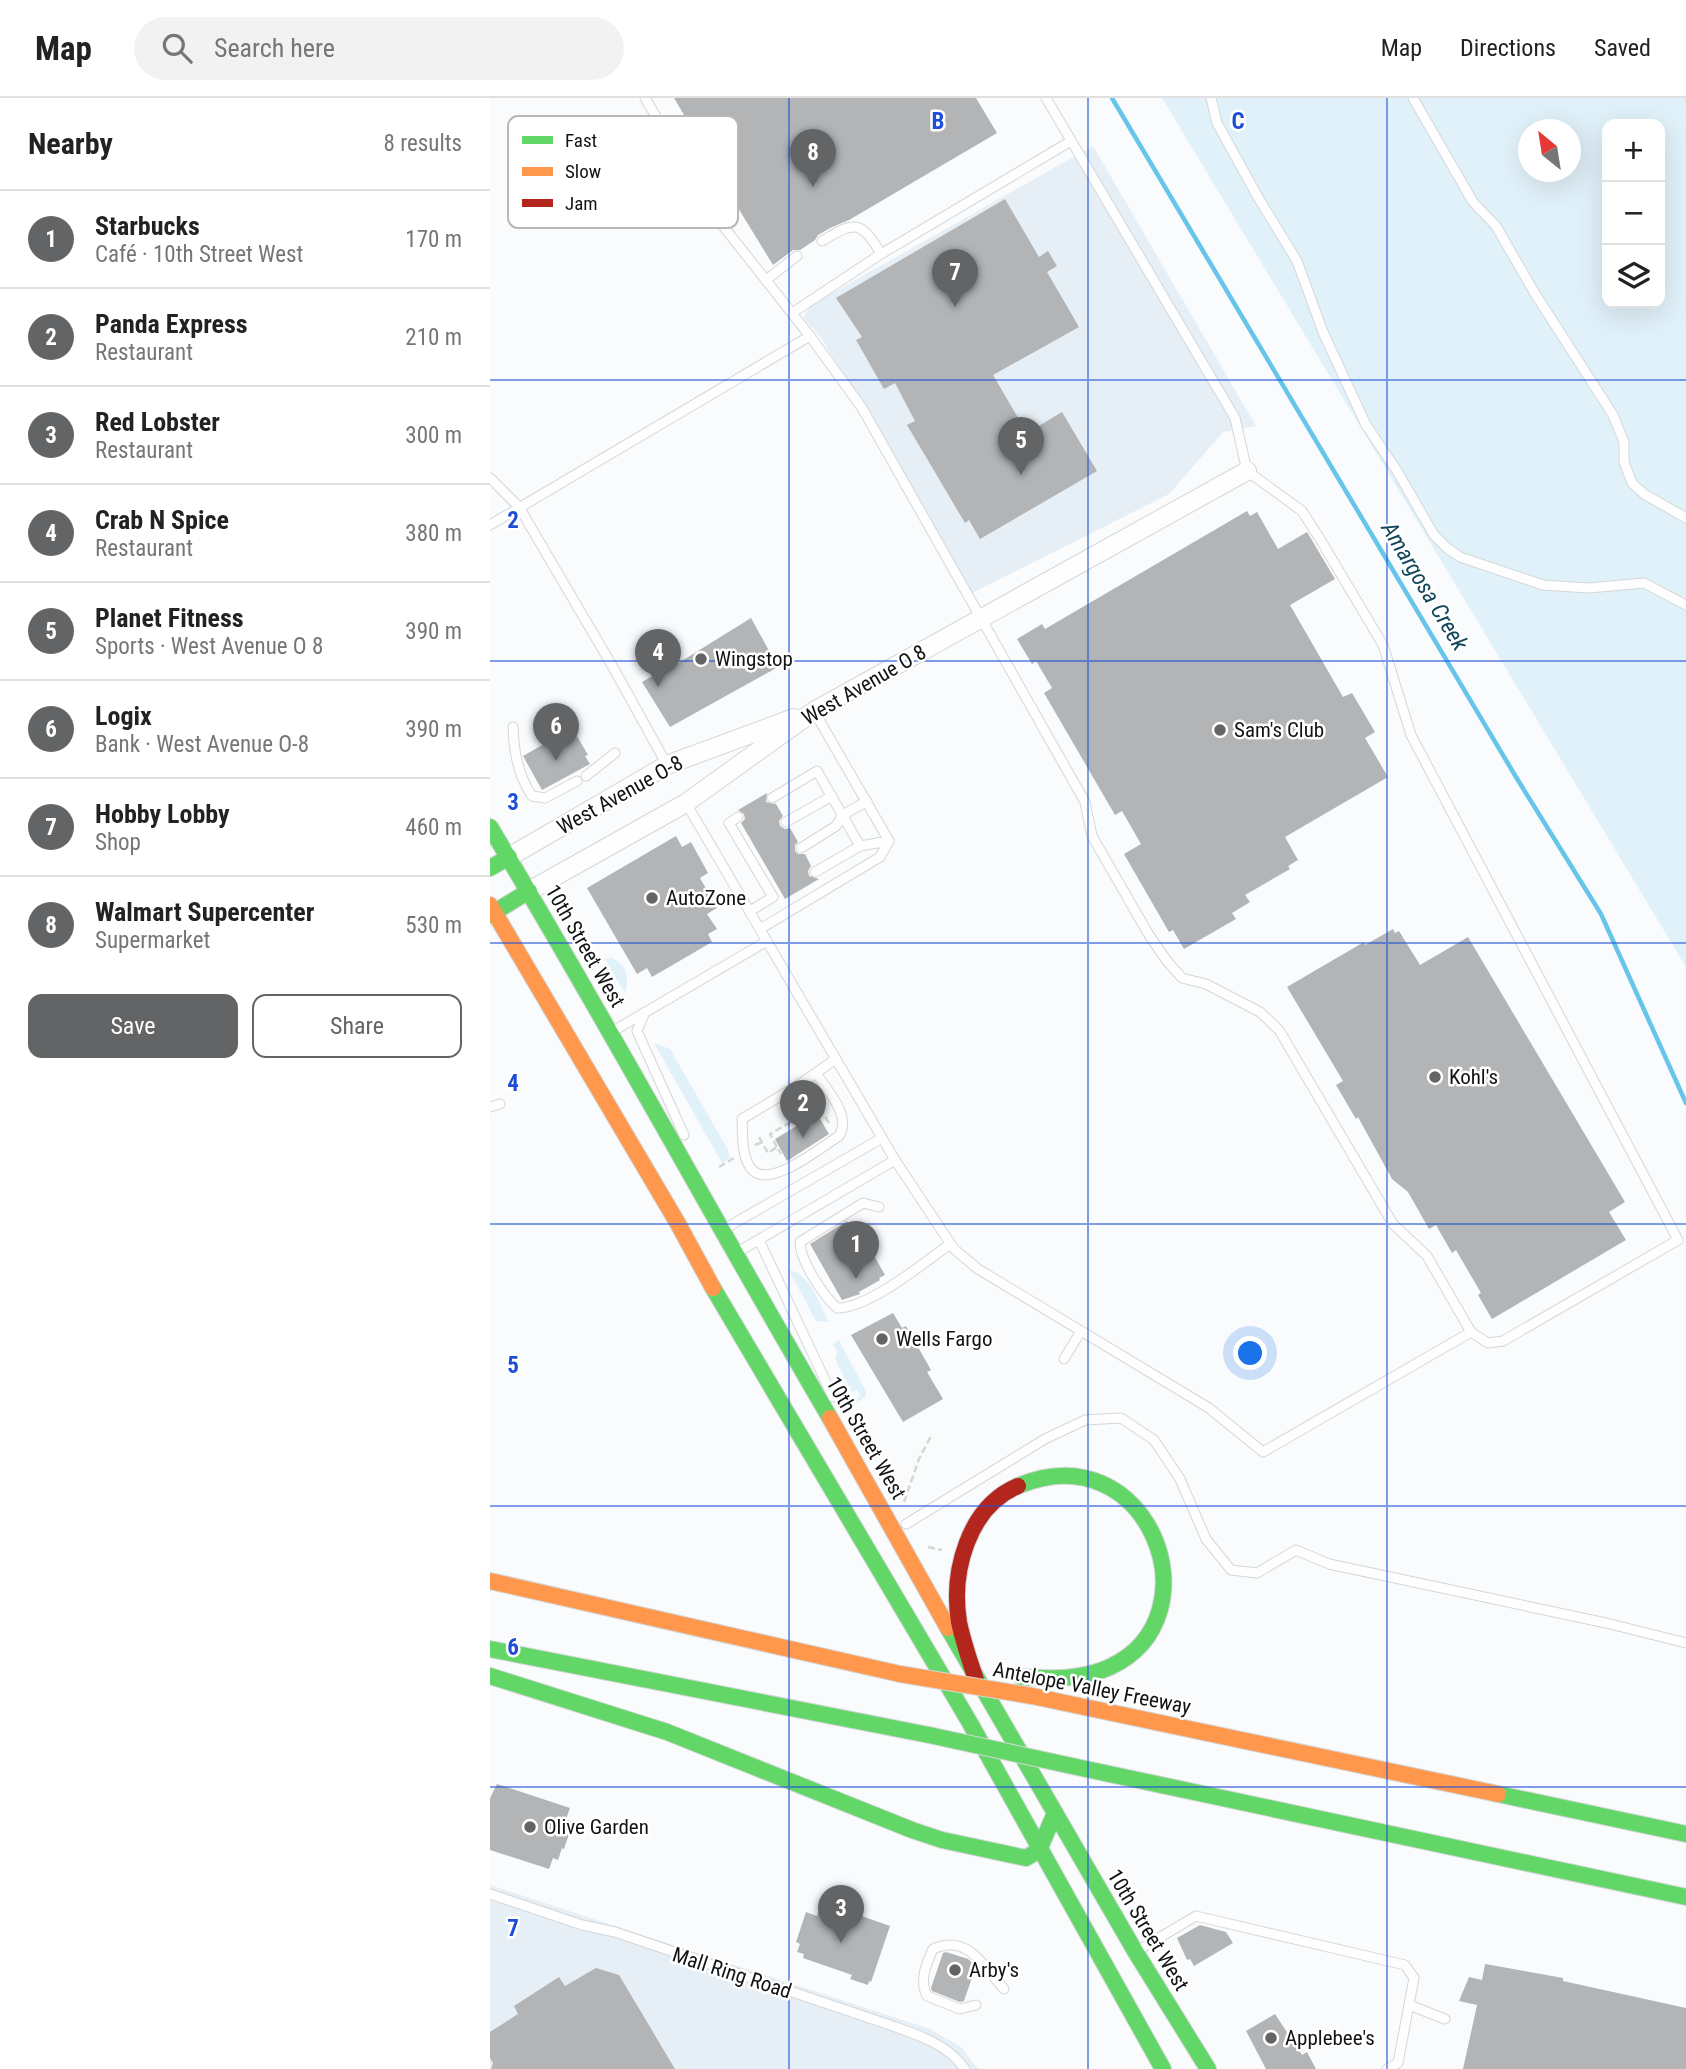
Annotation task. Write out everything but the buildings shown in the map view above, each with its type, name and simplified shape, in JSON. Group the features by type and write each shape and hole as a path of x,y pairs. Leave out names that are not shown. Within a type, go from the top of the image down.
{"main road":[{"name":"10th Street West","path":"490,827 697,1185 715,1249 1039,1850 1163,2069"},
{"path":"490,868 509,857"},
{"name":"West Avenue O 8","path":"492,911 529,891"},
{"name":"10th Street West","path":"492,911 875,1495 976,1680 1135,1951 1208,2069"},
{"path":"900,1674 949,1665 1009,1675 1082,1677 1107,1669 1128,1656 1146,1638 1156,1618 1163,1596 1164,1573 1154,1534 1133,1504 1096,1479 1067,1475 1046,1476 1024,1483 986,1508 971,1530 962,1557 958,1616 976,1680"},
{"name":"Antelope Valley Freeway","path":"490,1581 900,1674 1032,1696 1686,1833"},
{"path":"490,1649 929,1735 1686,1897"},
{"path":"490,1676 667,1732 863,1812 942,1840 1026,1858 1039,1850 1055,1813"}],"street":[{"name":"West Avenue O 8","path":"529,891 686,803 814,711 1247,471"},
{"name":"West Avenue O-8","path":"509,857 667,765 814,711"}],"lane":[{"path":"645,98 656,116"},
{"path":"725,228 810,336 862,408 1085,802 1092,836 1149,935 1182,978 1206,984 1260,1012 1279,1030 1393,1224 1427,1256 1471,1332 1489,1343 1503,1341 1678,1240 1411,735 1383,645 1302,511 1247,471 1235,418 1046,98"},
{"path":"1211,98 1217,123 1297,261 1323,332 1366,425 1397,471 1434,535 1460,557 1543,585 1578,588 1644,583 1686,606"},
{"path":"1413,98 1473,202 1496,226 1534,292 1612,415 1624,442 1624,462 1632,483 1644,494 1686,517"},
{"path":"792,313 881,254 1071,141"},
{"path":"822,241 846,226 858,227 870,234 881,254"},
{"path":"766,280 797,256"},
{"path":"490,525 810,336"},
{"path":"490,478 519,508 667,765"},
{"path":"814,711 889,841"},
{"path":"513,727 514,751 522,780 532,796 545,798 577,781"},
{"path":"586,776 615,753"},
{"path":"772,798 817,771 860,846"},
{"path":"786,822 832,796"},
{"path":"801,848 836,826 843,815 867,801"},
{"path":"686,803 895,1160 950,1244 978,1269 1209,1408 1263,1452 1471,1332"},
{"path":"738,817 729,823 748,845 777,895 750,911"},
{"path":"815,872 860,846 889,841"},
{"path":"760,929 880,857 889,841"},
{"path":"610,1033 767,941"},
{"path":"645,1012 637,1031 687,1140"},
{"path":"816,1073 844,1119 844,1128 839,1136 778,1173 765,1177 756,1174 749,1166 744,1152 742,1119 836,1059"},
{"path":"715,1249 882,1138"},
{"path":"689,1152 697,1185"},
{"path":"715,1249 759,1240 895,1160"},
{"path":"879,1207 863,1203 800,1242 800,1252 828,1300 837,1308 858,1305 918,1268 950,1244"},
{"path":"759,1240 838,1408"},
{"path":"1064,1359 1081,1331"},
{"path":"906,1524 1045,1439 1085,1420 1121,1418 1154,1440 1180,1479 1206,1539 1231,1570 1257,1573 1296,1550 1329,1564 1665,1636 1686,1643"},
{"path":"844,1420 875,1495"},
{"name":"Mall Ring Road","path":"490,1894 615,1932 897,2027 947,2050 965,2069"},
{"path":"1135,1951 1196,1916 1405,1965 1414,1978 1397,2066 1387,2069"},
{"path":"976,2005 960,2009 927,1996 923,1987 924,1972 933,1949 944,1944 979,1956 1004,1989"},
{"path":"1409,2005 1445,2019"}],"path":[{"path":"781,1154 770,1134 819,1106 832,1129"},
{"path":"759,1137 768,1153 777,1147"},
{"path":"900,1512 919,1459 931,1436"}],"shaded area":[{"path":"1162,98 1686,98 1686,967"},
{"path":"1093,146 1256,426 1223,432 1169,494 972,593 822,339 803,317 811,305"},
{"path":"612,958 621,964 626,973 625,993 605,959"},
{"path":"654,1043 670,1049 728,1150 730,1158 722,1163"},
{"path":"789,1270 809,1283 829,1322 816,1321"},
{"path":"839,1340 866,1392 866,1396 857,1403 856,1400 860,1396 857,1390 852,1392 835,1359 838,1352 833,1344"},
{"path":"490,1885 930,2029 961,2047 978,2069 490,2069"}],"waterway":[{"name":"Amargosa Creek","path":"1112,98 1516,777 1601,914 1686,1103"}],"traffic: fast":[{"path":"490,827 830,1418"},
{"path":"490,868 509,857"},
{"path":"490,915 529,891"},
{"path":"713,1288 970,1723 1163,2069"},
{"path":"1018,1486 1064,1476 1103,1484 1133,1506 1154,1537 1163,1573 1160,1609 1143,1642 1110,1667 1077,1676 1021,1677"},
{"path":"948,1628 1135,1951 1208,2069"},
{"path":"490,1649 929,1735"},
{"path":"490,1676 667,1732 942,1840 1026,1858 1039,1850 1055,1813"},
{"path":"929,1735 1072,1766"},
{"path":"1072,1766 1686,1897"},
{"path":"1498,1794 1686,1834"}],"traffic: slow":[{"path":"490,905 713,1288"},
{"path":"830,1418 948,1628"},
{"path":"490,1581 900,1674"},
{"path":"900,1674 1032,1696"},
{"path":"1032,1696 1498,1794"}],"traffic: jam":[{"path":"976,1680 959,1622 957,1603 961,1563 975,1525 1001,1496 1018,1486"}],"place":[{"name":"Walmart Supercenter","path":"813,187"},
{"name":"Hobby Lobby","path":"955,307"},
{"name":"Planet Fitness","path":"1021,475"},
{"name":"Wingstop","path":"701,659"},
{"name":"Crab N Spice","path":"658,687"},
{"name":"Sam's Club","path":"1220,730"},
{"name":"Logix","path":"556,761"},
{"name":"AutoZone","path":"652,898"},
{"name":"Kohl's","path":"1435,1077"},
{"name":"Panda Express","path":"803,1138"},
{"name":"Starbucks","path":"856,1279"},
{"name":"Wells Fargo","path":"882,1339"},
{"name":"Olive Garden","path":"530,1827"},
{"name":"Red Lobster","path":"841,1943"},
{"name":"Arby's","path":"955,1970"},
{"name":"Applebee's","path":"1271,2038"}]}
